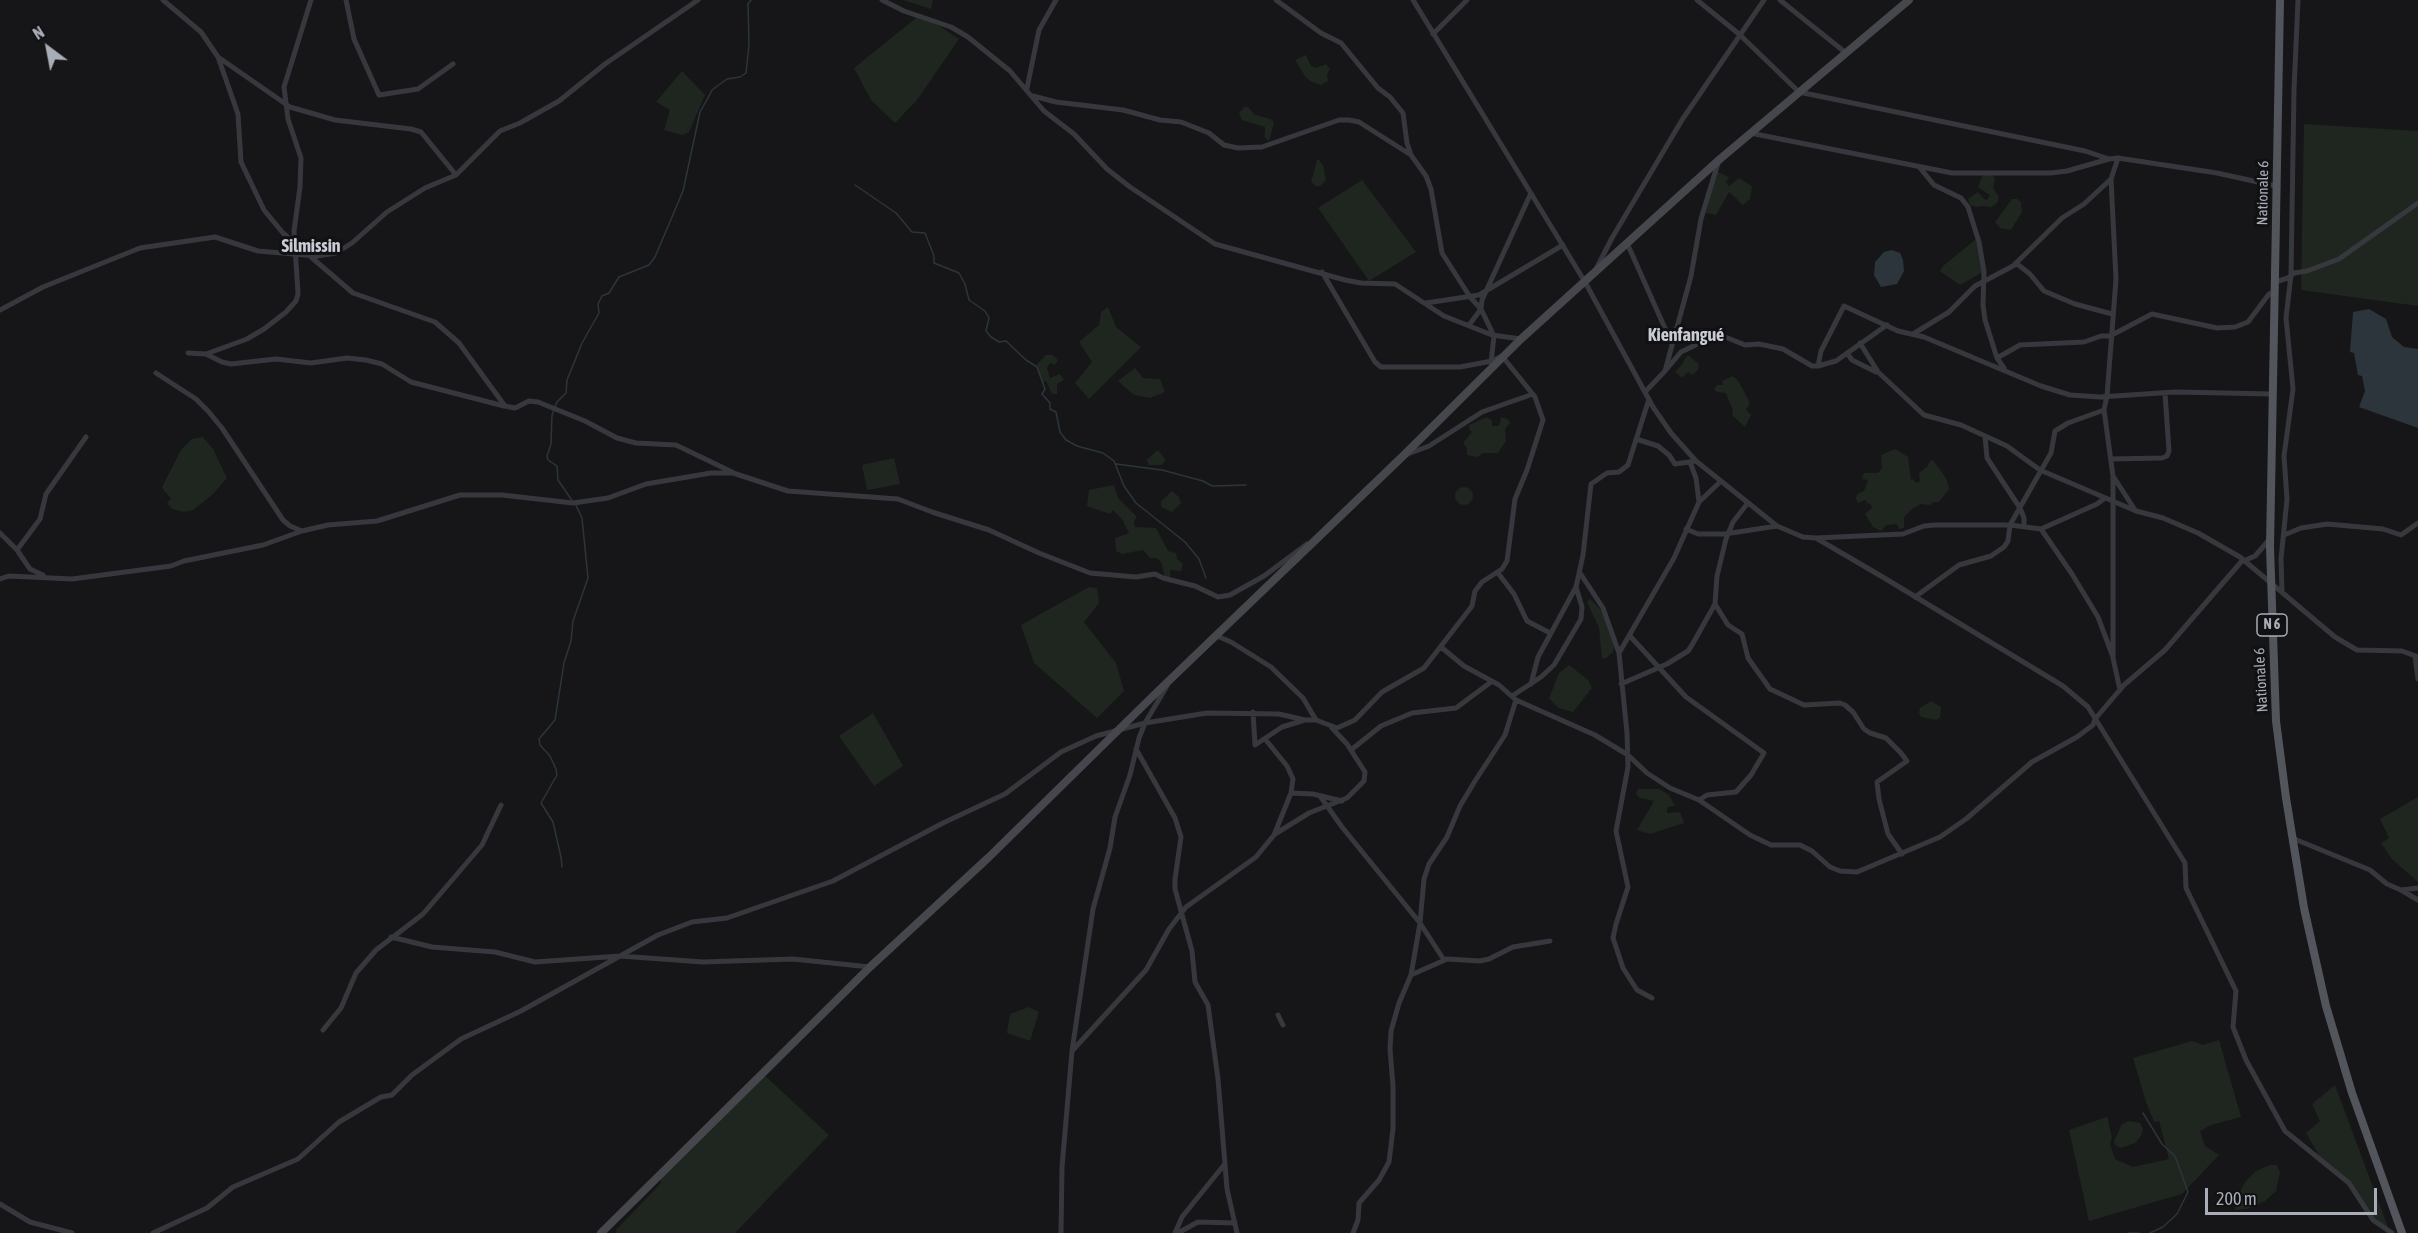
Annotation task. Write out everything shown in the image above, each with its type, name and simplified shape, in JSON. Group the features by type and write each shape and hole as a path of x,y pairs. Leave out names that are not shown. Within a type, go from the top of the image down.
{"main road":[{"path":"601,1233 870,967 988,858 1403,456 1502,356 1720,159 1909,0"},
{"name":"Nationale 6","path":"2280,0 2270,538 2276,721 2292,838 2311,942 2338,1050 2402,1233"}],"street":[{"path":"163,0 201,32 218,57 238,114 241,162 264,210 283,233 353,293 435,322 446,330 463,348 505,406"},
{"path":"188,353 206,354 247,339 286,312 296,300 299,289 295,243 301,158 288,119 286,80 303,32 310,0"},
{"path":"346,0 354,39 379,94 418,89 453,64"},
{"path":"0,310 43,287 140,248 215,237 258,251 326,256 336,253 352,243 387,212 425,188 456,175 500,131 520,123 558,101 605,64 698,0"},
{"path":"882,0 904,11 951,27 1010,70 1044,111 1074,134 1107,169 1206,240 1262,259 1361,283 1395,284 1444,316 1494,336 1521,339"},
{"path":"1027,88 1039,30 1056,0"},
{"path":"1276,0 1321,33 1341,43 1378,88 1398,104 1403,113 1407,142 1412,155 1426,176 1431,189 1445,259 1470,297 1481,309 1494,336 1492,361 1488,370"},
{"path":"1413,0 1563,245 1649,399 1671,433 1693,461 1777,526 1803,537 1816,538 1903,534 1924,526 1935,525 2010,525 2041,529 2108,499"},
{"path":"1433,34 1467,0"},
{"path":"1697,0 1739,34 1799,92 2085,151 2109,159"},
{"path":"1593,274 1682,120 1764,0"},
{"path":"1780,0 1846,53"},
{"path":"2282,591 2281,559 2287,499 2284,456 2293,389 2286,318 2291,275 2298,0"},
{"path":"218,57 266,88 286,105 335,120 421,132 456,175"},
{"path":"1033,96 1056,102 1124,110 1160,120 1181,122 1209,133 1224,145 1238,148 1262,147 1339,120 1349,120 1359,122 1412,155"},
{"path":"1750,133 1952,173 2051,173 2118,158 2217,173 2276,186"},
{"path":"2118,158 2111,179 2116,279 2104,410 2113,476 2108,499 2113,658 2120,690"},
{"path":"1665,371 1691,276 1701,219 1713,173 1720,159"},
{"path":"1920,168 1934,185 1965,201 1979,242 1985,320 1997,358 2006,370"},
{"path":"1913,334 1948,312 1967,292 1983,280 2016,263 2062,218 2084,204 2111,179"},
{"path":"1469,325 1481,309 1486,290 1531,193"},
{"path":"1997,358 2019,345 2084,342 2101,336 2110,336 2152,314 2217,328 2242,325 2257,312 2274,287 2291,275 2339,259 2418,203"},
{"path":"1627,243 1672,344"},
{"path":"1425,303 1470,297 1563,245"},
{"path":"2016,263 2030,274 2044,291 2075,304 2112,314"},
{"path":"1322,272 1380,367 1460,367 1492,361 1502,356 1533,394 1539,404 1543,420 1515,499 1507,561 1498,573 1482,582 1475,591 1472,606 1424,668 1382,692 1355,720 1345,726 1332,728"},
{"path":"1818,366 1821,351 1844,306 2054,391 2070,395 2272,394"},
{"path":"1645,392 1681,352 1718,334 1745,345 1759,344 1783,349 1812,366 1818,366 1836,361 1887,325"},
{"path":"1860,343 1878,372 1924,415 1961,425 2007,446 2040,470 2136,511 2181,525 2244,560 2336,637 2357,650 2402,651 2417,656 2418,679"},
{"path":"1846,353 1852,360 1878,372"},
{"path":"206,354 231,364 276,359 311,363 346,358 366,360 382,364 411,382 455,395 515,408 529,401 538,402 585,421 617,438 636,443 676,445 733,473 788,491 898,499 989,530 1090,573 1136,577 1155,574 1196,586 1218,597 1230,595 1263,576 1318,536"},
{"path":"156,373 196,399 208,411 222,428 283,520 302,531"},
{"path":"2111,459 2167,456 2169,451 2164,393"},
{"path":"1403,456 1429,446 1482,412 1533,394"},
{"path":"1530,684 1538,657 1576,587 1580,573 1591,484 1607,472 1619,472 1628,465 1649,399"},
{"path":"1916,597 1959,565 1999,551 2006,544 2010,525 2051,453 2056,430 2068,423 2104,410"},
{"path":"1984,436 1987,458 2020,508 2024,518 2024,527"},
{"path":"17,550 40,519 46,494 86,437"},
{"path":"1636,439 1658,446 1675,464 1693,461"},
{"path":"1693,461 1699,502"},
{"path":"0,579 9,576 61,579 99,577 171,566 184,561 263,545 302,531 328,525 377,520 460,495 502,495 573,503 608,498 646,484 711,473 733,473"},
{"path":"2113,476 2136,511"},
{"path":"1619,653 1674,558 1699,502 1721,481"},
{"path":"1621,684 1688,651 1715,604 1718,576 1729,533 1733,522 1747,504"},
{"path":"2283,535 2301,528 2327,524 2383,529 2401,535 2418,523"},
{"path":"1686,530 1698,534 1729,533 1777,526"},
{"path":"2041,529 2098,617 2113,658"},
{"path":"0,533 17,550 30,569 48,578"},
{"path":"1816,538 2063,686 2088,707 2185,863 2186,888 2236,991 2233,1027 2246,1060 2285,1131 2349,1183 2373,1220 2392,1233"},
{"path":"1441,647 1464,666 1514,698 1595,735 1628,756 1670,788 1699,800 1750,835 1771,845 1800,845 1812,851 1830,867 1840,871 1857,872 1940,837 1966,819 2032,762 2077,737 2093,725 2095,719 2120,690 2165,650 2244,560 2255,556 2270,538"},
{"path":"1498,573 1514,594 1524,619 1550,633"},
{"path":"1580,573 1603,608 1619,653 1628,756 1616,831 1628,887 1613,938 1623,968 1637,990 1652,998"},
{"path":"1353,1233 1358,1220 1359,1203 1380,1180 1389,1162 1393,1129 1391,1031 1411,975 1420,922 1423,885 1429,864 1447,837 1460,806 1485,763 1505,735 1514,698 1554,665 1581,619 1582,607 1576,587"},
{"path":"1715,604 1728,625 1742,634 1748,658 1770,689 1804,705 1840,703 1845,705 1864,729 1886,738 1907,761 1878,782 1879,799 1888,834 1902,854"},
{"path":"1216,636 1231,642 1271,667 1303,698 1316,720"},
{"path":"1630,636 1686,697 1764,753 1751,775 1736,792 1707,795 1699,800"},
{"path":"1061,1233 1062,1161 1072,1051 1093,909 1107,860 1115,817 1130,775 1136,749 1145,723 1172,679"},
{"path":"1351,750 1381,726 1412,713 1456,708 1491,682"},
{"path":"153,1233 207,1208 232,1187 298,1159 339,1122 381,1097 392,1095 412,1074 460,1039 521,1011 658,935 692,922 727,918 833,881 943,823 1005,794 1061,752 1096,736 1145,723 1207,713 1253,712 1289,715 1305,720"},
{"path":"1072,1051 1140,978 1181,913 1194,899 1256,857 1274,835 1299,818 1340,802 1359,788 1365,777 1365,772 1351,750 1332,728 1316,720 1305,720 1282,727 1255,745 1253,712"},
{"path":"1264,739 1290,770 1293,779 1291,793 1274,835"},
{"path":"1136,749 1175,818 1182,842 1174,879 1192,951 1195,982 1208,1005 1218,1079 1224,1165 1237,1233"},
{"path":"1291,793 1320,796 1340,802"},
{"path":"1320,796 1420,922 1444,960"},
{"path":"1335,817 1340,802"},
{"path":"323,1030 341,1008 356,973 376,950 423,914 474,855 488,834 501,806"},
{"path":"2292,838 2370,870 2386,884 2418,900"},
{"path":"2401,890 2418,888"},
{"path":"391,937 432,947 495,952 535,962 620,956 703,962 793,959 870,967"},
{"path":"1411,975 1444,960 1480,961 1518,945 1550,941"},
{"path":"1278,1015 1284,1025"},
{"path":"1176,1233 1182,1216 1224,1165"},
{"path":"0,1204 30,1222 72,1233"},
{"path":"1176,1233 1198,1222 1234,1223"}],"shaded area":[{"path":"903,0 933,0 931,9"},
{"path":"921,14 959,39 917,100 895,123 871,100 854,68"},
{"path":"1306,55 1311,66 1316,68 1326,64 1330,69 1327,75 1328,81 1321,85 1310,81 1305,76 1295,60"},
{"path":"682,71 705,95 689,132 682,135 664,130 670,110 656,102"},
{"path":"1244,107 1248,107 1255,115 1271,119 1274,123 1269,141 1265,138 1265,127 1242,120 1239,113"},
{"path":"2304,124 2418,131 2418,306 2301,290"},
{"path":"1317,160 1323,165 1326,180 1320,186 1311,182"},
{"path":"1716,171 1729,177 1726,182 1729,186 1739,178 1752,186 1750,199 1743,205 1729,192 1716,215 1706,213"},
{"path":"1983,174 1992,174 1995,178 1993,188 1999,197 1997,203 1991,207 1970,205 1968,199 1978,192 1987,200 1990,195 1978,187"},
{"path":"1362,180 1416,252 1369,281 1318,208"},
{"path":"2012,199 2021,202 2022,212 2011,230 2000,228 1995,222"},
{"path":"1976,239 1983,272 1960,285 1940,271"},
{"path":"1892,250 1900,253 1904,271 1897,284 1881,287 1874,275 1875,262 1884,252"},
{"path":"1108,307 1116,327 1141,347 1089,399 1075,383 1092,362 1079,342 1099,325 1101,312"},
{"path":"2369,309 2386,319 2392,337 2404,347 2418,349 2418,428 2359,407 2365,391 2362,376 2358,375 2354,353 2350,352 2353,312"},
{"path":"1046,355 1052,355 1058,360 1055,365 1050,363 1047,368 1050,378 1060,374 1064,380 1057,384 1057,394 1052,394 1046,381 1042,382 1038,373 1037,364"},
{"path":"1688,355 1699,364 1698,370 1692,375 1688,372 1682,378 1675,372"},
{"path":"1135,368 1143,378 1160,379 1165,392 1150,398 1134,395 1118,381"},
{"path":"1733,376 1739,382 1750,403 1746,410 1751,415 1745,427 1732,415 1733,411 1726,393 1717,392 1714,389 1717,385 1723,385 1722,381"},
{"path":"1487,417 1492,421 1492,426 1499,426 1501,417 1508,419 1510,423 1505,429 1506,441 1498,453 1482,453 1478,457 1467,455 1467,448 1463,443 1472,432 1469,425"},
{"path":"203,437 213,449 227,478 212,495 193,510 184,512 172,509 167,503 171,498 162,487 181,450 192,439"},
{"path":"1895,449 1908,457 1911,480 1913,479 1916,483 1920,481 1919,473 1933,460 1946,478 1949,489 1939,502 1933,502 1930,505 1921,504 1912,509 1904,517 1904,528 1899,529 1897,524 1886,525 1881,531 1873,527 1865,514 1872,508 1870,503 1868,504 1865,500 1858,503 1856,498 1857,494 1864,491 1868,480 1862,479 1864,473 1878,473 1882,468 1881,455"},
{"path":"1158,450 1166,460 1161,465 1149,465 1146,460"},
{"path":"894,458 900,484 867,490 862,465"},
{"path":"1114,485 1118,498 1137,517 1134,521 1135,527 1156,528 1168,551 1176,553 1177,559 1183,564 1181,571 1170,570 1170,577 1165,578 1161,562 1157,558 1150,558 1143,550 1122,554 1116,551 1115,538 1129,533 1122,519 1113,510 1110,514 1087,506 1089,490"},
{"path":"1464,487 1470,490 1473,496 1470,502 1464,505 1458,502 1455,496 1458,490"},
{"path":"1172,491 1179,497 1181,503 1172,512 1161,507 1161,501"},
{"path":"1089,587 1097,588 1099,603 1084,622 1116,663 1124,691 1097,718 1034,663 1021,625"},
{"path":"1590,599 1602,611 1614,645 1613,652 1602,659 1599,628 1587,602"},
{"path":"1569,665 1588,680 1592,688 1573,712 1558,708 1549,698 1559,673"},
{"path":"1931,701 1941,707 1940,718 1936,720 1921,717 1919,713 1920,708"},
{"path":"873,713 903,766 874,786 839,736"},
{"path":"1638,789 1659,789 1669,795 1675,806 1667,807 1667,813 1680,812 1684,823 1650,834 1637,830 1654,801 1640,798 1636,794"},
{"path":"2418,797 2418,882 2392,859 2381,843 2389,838 2380,819"},
{"path":"1029,1007 1039,1012 1030,1041 1007,1033 1010,1014"},
{"path":"2219,1040 2241,1117 2211,1125 2200,1131 2205,1146 2219,1155 2182,1194 2089,1221 2069,1130 2107,1117 2112,1137 2110,1144 2115,1159 2133,1167 2169,1159 2159,1121 2154,1122 2133,1058 2192,1041 2203,1045"},
{"path":"762,1073 829,1135 735,1233 617,1233 616,1230 661,1183 660,1175"},
{"path":"2335,1085 2389,1230 2373,1220 2349,1183 2323,1162 2306,1133 2320,1121 2312,1104"},
{"path":"2129,1121 2140,1123 2143,1129 2141,1136 2135,1143 2121,1148 2115,1145 2114,1141 2122,1124"},
{"path":"2270,1165 2277,1165 2280,1172 2276,1191 2265,1201 2247,1209 2235,1210 2238,1195 2246,1181 2256,1171"}],"waterway":[{"path":"573,502 558,480 557,466 548,460 547,456 551,444 552,415 557,402 566,393 567,380 582,343 599,313 598,304 602,296 609,293 619,277 649,265 655,257 683,191 700,112 712,90 727,79 740,77 746,73 749,45 748,4 751,0"},
{"path":"855,185 896,213 912,232 925,233 934,256 934,263 959,273 965,284 969,300 985,311 989,318 986,331 991,337 999,342 1006,341 1037,367 1045,389 1042,394 1050,403 1050,409 1056,412 1060,432 1066,440 1077,446 1103,453 1114,461 1124,486 1136,503 1185,542 1199,559 1206,578"},
{"path":"1116,464 1162,470 1203,481 1212,486 1246,485"},
{"path":"562,867 553,822 541,803 557,775 556,769 550,756 540,745 539,739 555,720 573,621 588,578 582,518 576,505"},
{"path":"2143,1113 2162,1144 2175,1156 2188,1192 2177,1214 2163,1227 2150,1233"},
{"path":"2128,1233 2139,1233"}],"district":[{"name":"Silmissin","path":"311,246"},
{"name":"Kienfangué","path":"1686,335"}]}
